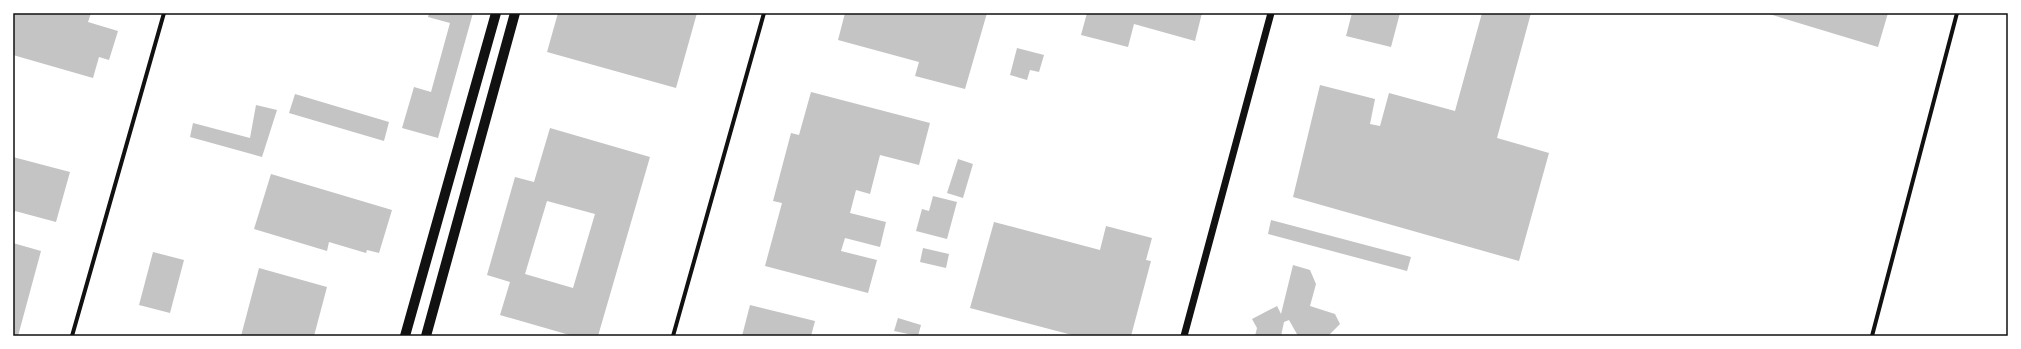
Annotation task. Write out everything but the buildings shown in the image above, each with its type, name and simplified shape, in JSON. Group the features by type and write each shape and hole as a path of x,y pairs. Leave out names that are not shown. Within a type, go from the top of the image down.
{"main road":[{"path":"405,336 496,13"},
{"path":"426,336 515,13"}],"street":[{"path":"72,336 164,13"},
{"path":"673,336 764,13"},
{"path":"1184,336 1271,13"},
{"path":"1872,336 1957,13"}]}
